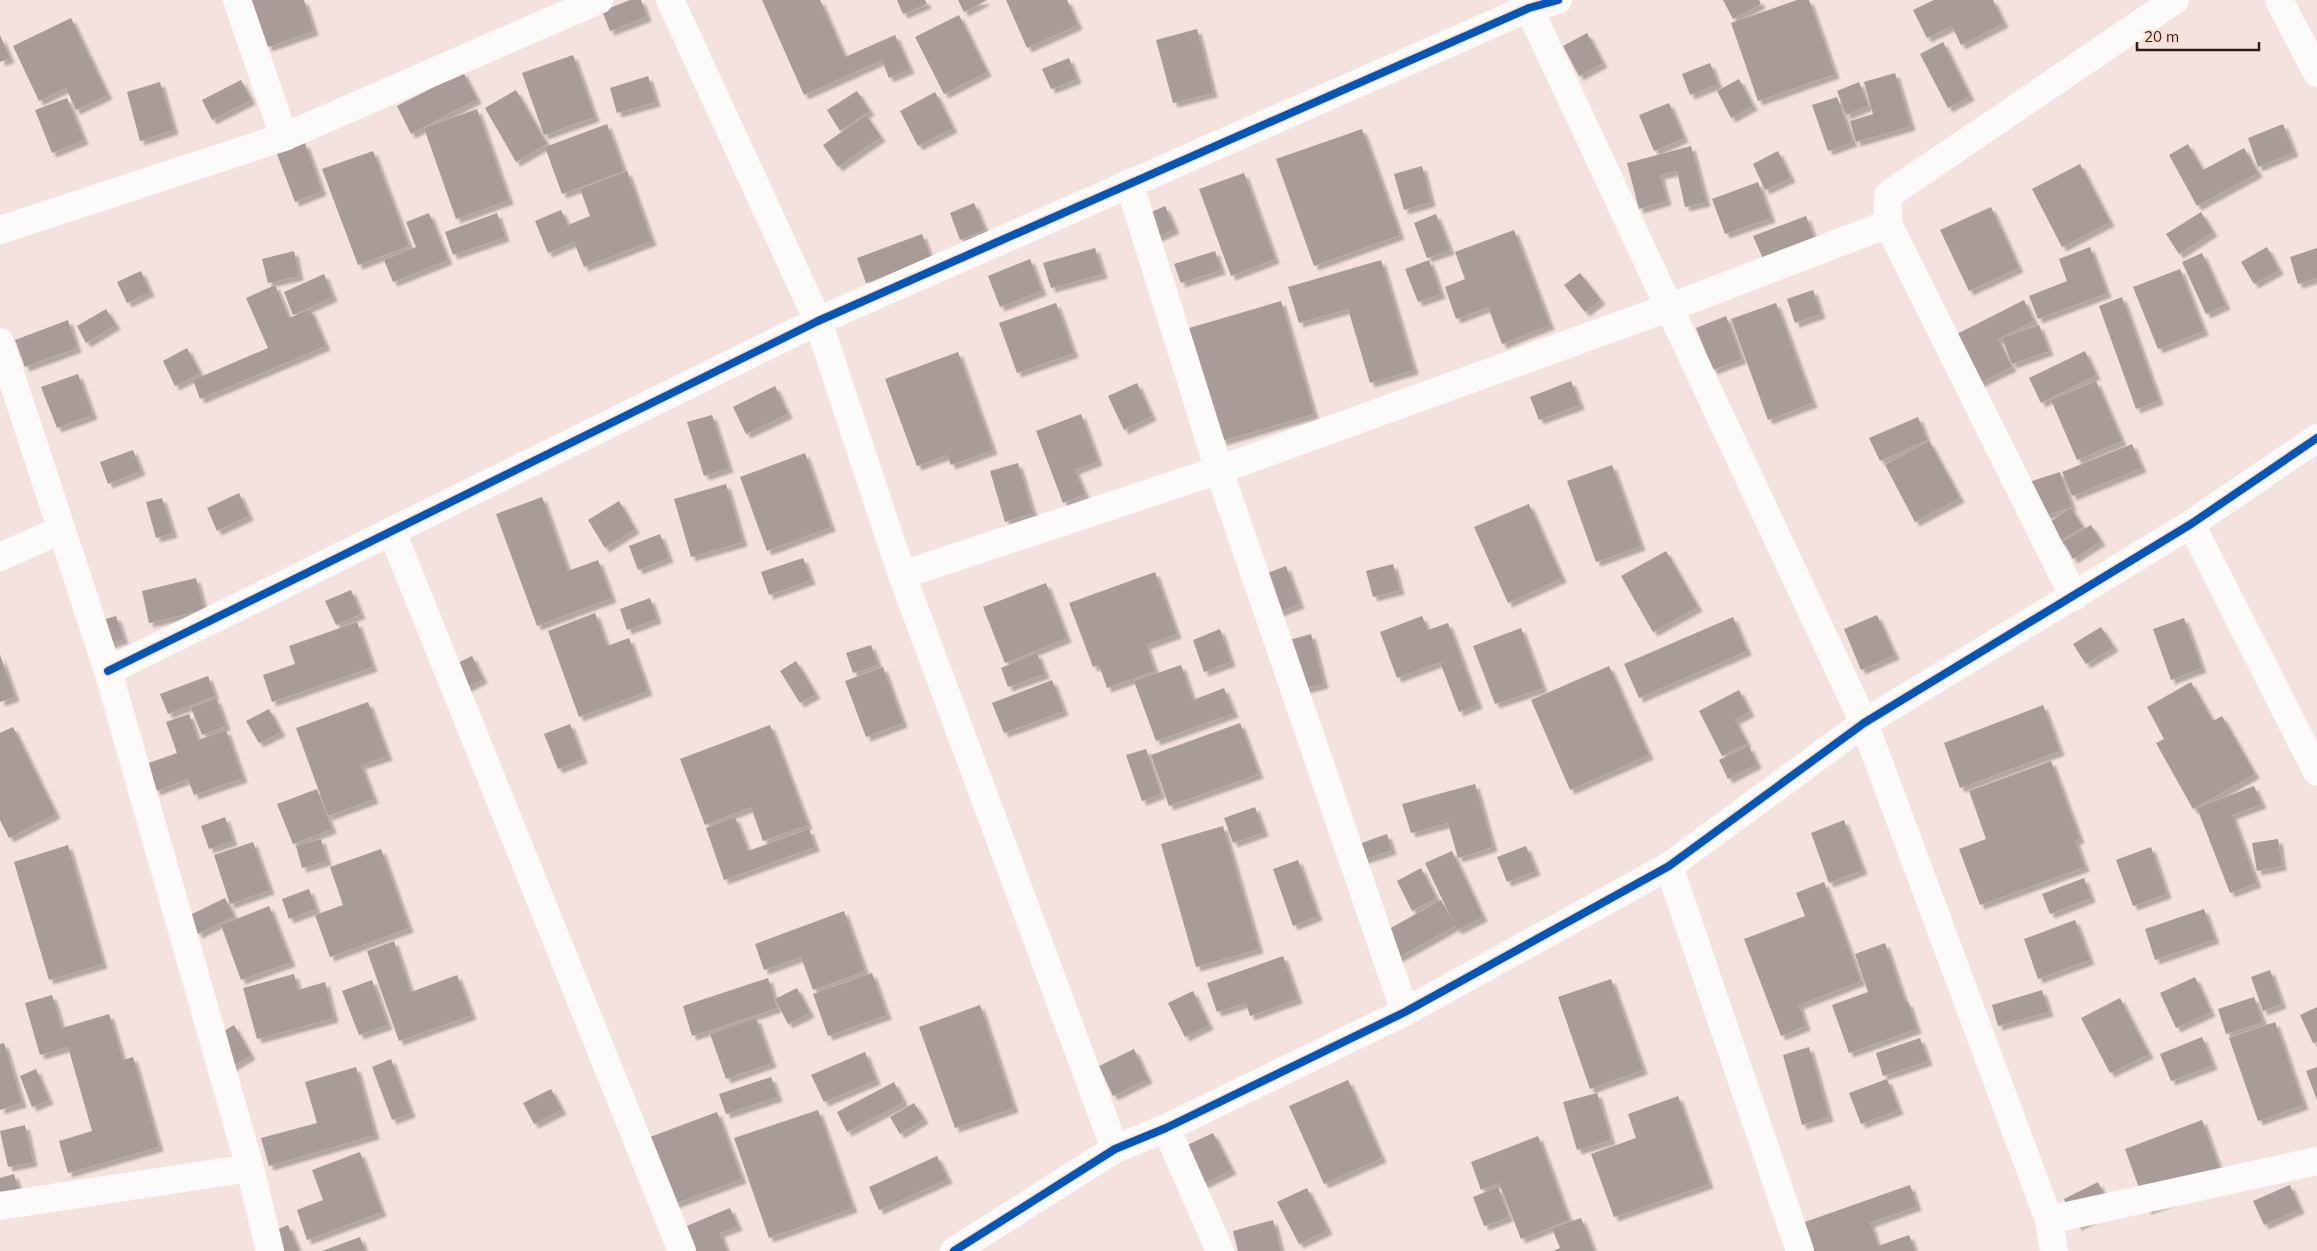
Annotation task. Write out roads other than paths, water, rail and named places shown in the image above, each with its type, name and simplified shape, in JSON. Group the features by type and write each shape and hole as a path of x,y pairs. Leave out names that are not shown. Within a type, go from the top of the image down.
{"street":[{"path":"237,0 284,137"},
{"path":"0,230 284,137 599,0"},
{"path":"670,0 818,321 902,575 1115,1149"},
{"path":"108,671 818,321 1527,4 1558,0"},
{"path":"2074,597 1888,224 1888,196 2176,0"},
{"path":"2279,0 2317,74"},
{"path":"1527,4 1864,723 2049,1220 2054,1251"},
{"path":"1129,183 1219,470 1405,1012"},
{"path":"902,575 1219,470 1668,308 1888,224"},
{"path":"0,342 108,671 250,1168 270,1251"},
{"path":"954,1251 1115,1149 1166,1128 1405,1012 1668,866 1864,723 2074,597 2190,524 2317,438"},
{"path":"2190,524 2317,772"},
{"path":"0,557 62,530"},
{"path":"392,532 682,1251"},
{"path":"1668,866 1800,1251"},
{"path":"1166,1128 1220,1251"},
{"path":"2049,1220 2317,1161"},
{"path":"0,1206 250,1168"}]}
